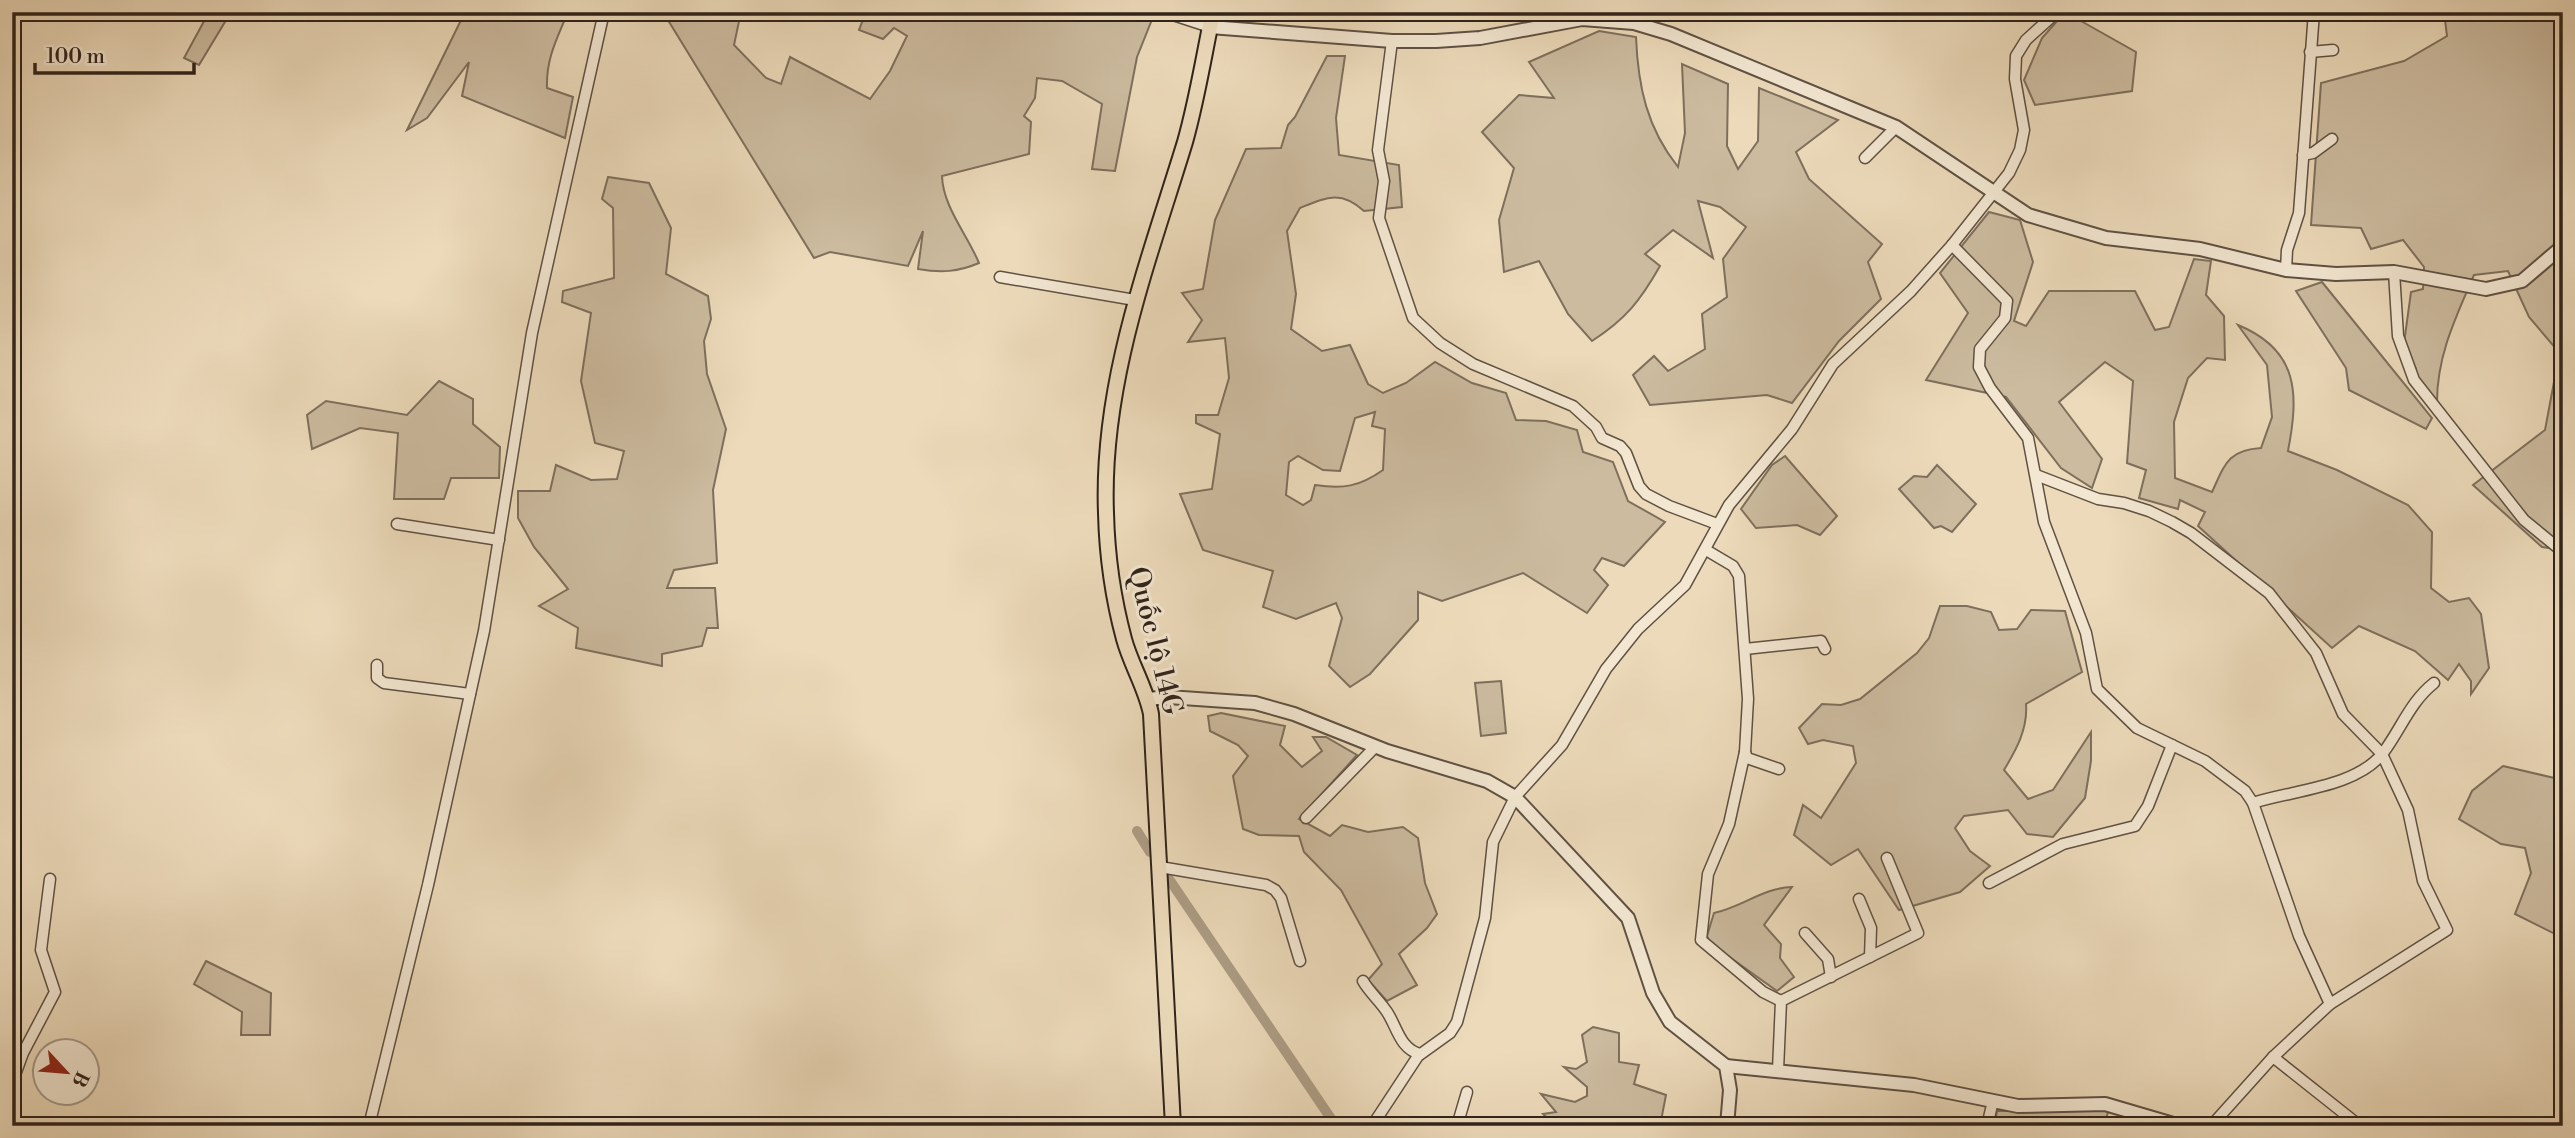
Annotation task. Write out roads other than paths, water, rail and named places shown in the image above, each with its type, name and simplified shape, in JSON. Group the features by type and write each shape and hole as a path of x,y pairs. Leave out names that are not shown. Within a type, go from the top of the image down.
{"main road":[{"name":"Quốc lộ 14G","path":"1173,1126 1160,867 1148,699 1124,641 1111,577 1106,511 1112,413 1119,360 1186,138 1212,20"}],"street":[{"path":"369,1126 428,885 470,694 499,540 532,333 604,12"},
{"path":"1164,12 1392,41 1480,38 1584,15 1634,23 1671,34 1896,127 2028,215 2106,239 2200,249 2286,270 2336,274 2394,272 2486,289 2522,281 2563,246"},
{"path":"1372,1126 1420,1054 1450,1033 1457,1021 1485,918 1493,842 1515,797 1562,745 1606,669 1638,629 1685,585 1706,550 1717,524 1792,429 1833,364 1911,291 1994,192 2020,150 2024,130 2015,79 2016,56 2026,40 2057,12"},
{"path":"2286,270 2287,250 2299,213 2314,12"},
{"path":"1392,41 1378,150 1384,181 1379,218 1413,318 1440,343 1473,364 1573,406 1596,427 1602,438 1620,446 1626,453 1639,486 1646,494 1669,506 1717,524"},
{"path":"2310,52 2333,50"},
{"path":"1865,158 1896,127"},
{"path":"2303,155 2313,153 2332,139"},
{"path":"1952,245 2007,302 2005,318 1980,349 1979,367 1990,388 2028,438 2044,522 2086,633 2097,689 2137,728 2205,761 2245,791 2253,803 2299,936 2330,1004"},
{"path":"2394,272 2398,336 2414,380 2524,520 2563,552"},
{"path":"1000,277 1135,300"},
{"path":"2036,475 2084,495 2149,511 2172,522 2191,533 2269,593 2316,653 2343,713 2382,754 2408,810 2423,881 2447,930 2330,1004 2273,1057 2211,1126"},
{"path":"397,524 499,540"},
{"path":"1706,550 1737,570 1748,699 1745,752 1732,815 1708,874 1701,940 1763,992 1780,1001"},
{"path":"1745,649 1821,641 1825,649"},
{"path":"377,665 377,678 389,685 470,694"},
{"path":"2253,803 2278,795 2319,788 2365,767 2382,754 2416,700 2434,683"},
{"path":"1148,699 1168,697 1255,704 1294,714 1376,747 1488,781 1515,797 1628,918 1653,993 1670,1022 1726,1066 1914,1085 2018,1106 2105,1104 2180,1126"},
{"path":"1989,883 2063,844 2135,827 2148,806 2172,745"},
{"path":"1306,818 1376,747"},
{"path":"1745,752 1747,758 1779,769"},
{"path":"1780,1001 1918,933 1888,858"},
{"path":"1160,867 1266,885 1275,890 1281,898 1300,961"},
{"path":"12,1083 23,1053 55,992 41,950 50,879"},
{"path":"1859,899 1871,928 1870,957"},
{"path":"1805,933 1828,959 1831,977"},
{"path":"1363,981 1385,1009 1404,1045 1420,1054"},
{"path":"1778,1070 1780,1001"},
{"path":"2273,1057 2360,1126"},
{"path":"1726,1066 1730,1090 1727,1126"},
{"path":"1457,1126 1467,1092"},
{"path":"1987,1126 1993,1101"},
{"path":"2139,1114 2147,1126"}],"waterway":[{"path":"1137,831 1150,852"},
{"path":"1169,879 1336,1126"}]}
